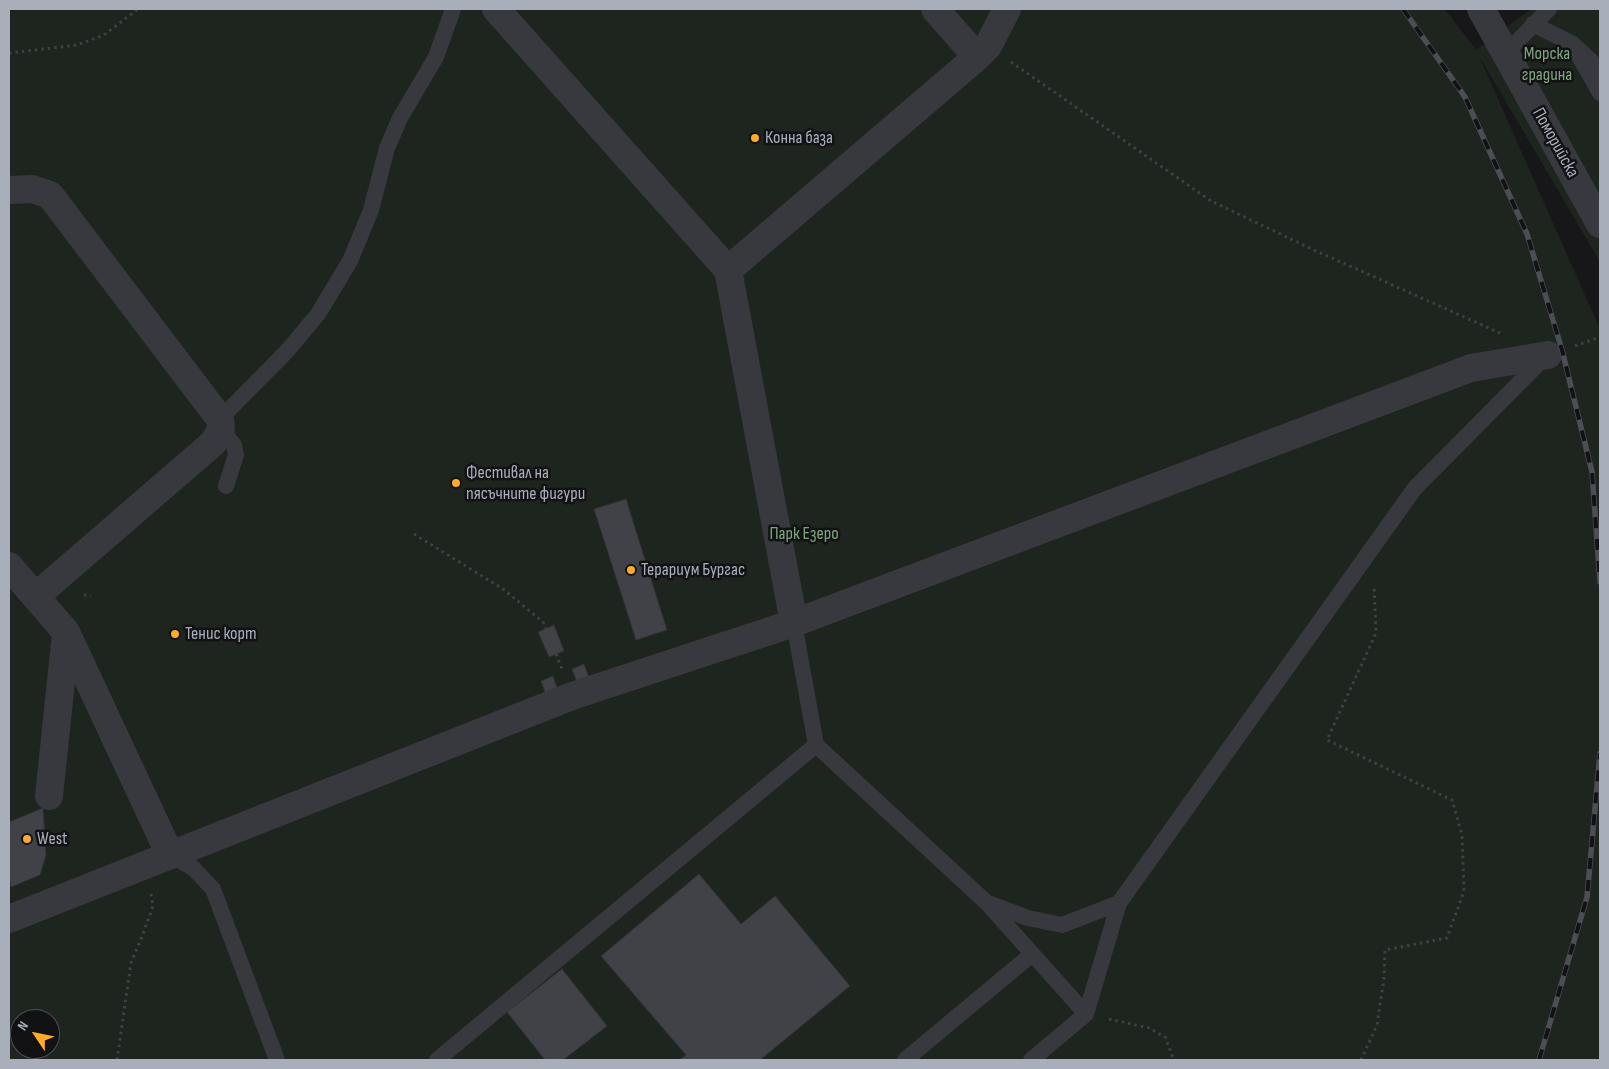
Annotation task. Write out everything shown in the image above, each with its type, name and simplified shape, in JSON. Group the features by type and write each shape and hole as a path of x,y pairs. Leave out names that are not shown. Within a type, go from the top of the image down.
{"street":[{"path":"496,9 728,270 794,623"},
{"path":"935,9 983,52"},
{"path":"728,270 983,52 1007,9"},
{"name":"Поморийска","path":"1480,9 1600,224"},
{"path":"9,190 32,189 50,195 220,424 213,442 36,596"},
{"path":"9,919 572,696 794,623 1471,368 1548,355"},
{"path":"9,566 66,632 159,860"},
{"path":"49,796 66,632"}],"lane":[{"path":"226,486 236,455 234,446 220,424 288,350 318,314 350,261 371,210 387,148 400,118 436,57 453,9"},
{"path":"1505,54 1549,9"},
{"path":"1533,24 1572,44 1600,69"},
{"path":"1572,44 1600,93"},
{"path":"1031,1060 1086,1014 1119,903 1415,488 1548,355"},
{"path":"794,623 816,745 986,902 1031,955 1086,1014"},
{"path":"437,1060 816,745"},
{"path":"159,860 193,868 213,889 277,1060"},
{"path":"986,902 1028,918 1062,925 1119,903"},
{"path":"905,1060 1031,955"}],"path":[{"path":"9,54 76,45 104,35 138,9"},
{"path":"983,52 1211,202 1503,334"},
{"path":"414,534 503,589 543,622 546,628"},
{"path":"1361,1060 1377,1025 1384,978 1384,950 1447,938 1464,891 1462,835 1452,800 1327,740 1376,633 1376,588 1366,556"},
{"path":"117,1060 130,963 153,906 159,860"},
{"path":"1086,1014 1149,1028 1165,1037 1174,1060"}],"green space":[{"name":"Парк Езеро","path":"9,9 1445,9 1476,50 1531,9 1600,9 1600,262 1479,56 1600,329 1600,1060 9,1060"}],"building":[{"name":"Терариум Бургас","path":"626,499 667,630 636,640 594,509"},
{"path":"554,625 564,651 549,657 538,632"},
{"path":"584,664 590,681 578,685 572,669"},
{"path":"553,676 559,693 547,697 541,681"},
{"name":"West","path":"43,808 46,855 40,875 11,887 9,876 9,822"},
{"path":"699,874 741,924 775,896 850,986 760,1060 679,1060 686,1055 601,956"},
{"path":"562,969 607,1026 563,1060 545,1060 507,1012"}],"railway":[{"path":"1403,9 1465,97 1527,234 1562,350 1592,472 1600,582"},
{"path":"1539,1060 1587,897 1600,753"}],"place":[{"name":"Конна база","path":"755,138"},
{"name":"Фестивал на пясъчните фигури","path":"456,483"},
{"name":"Терариум Бургас","path":"631,570"},
{"name":"Тенис корт","path":"175,634"},
{"name":"West","path":"27,839"}],"park label":[{"name":"Морска градина","path":"1547,64"}]}
